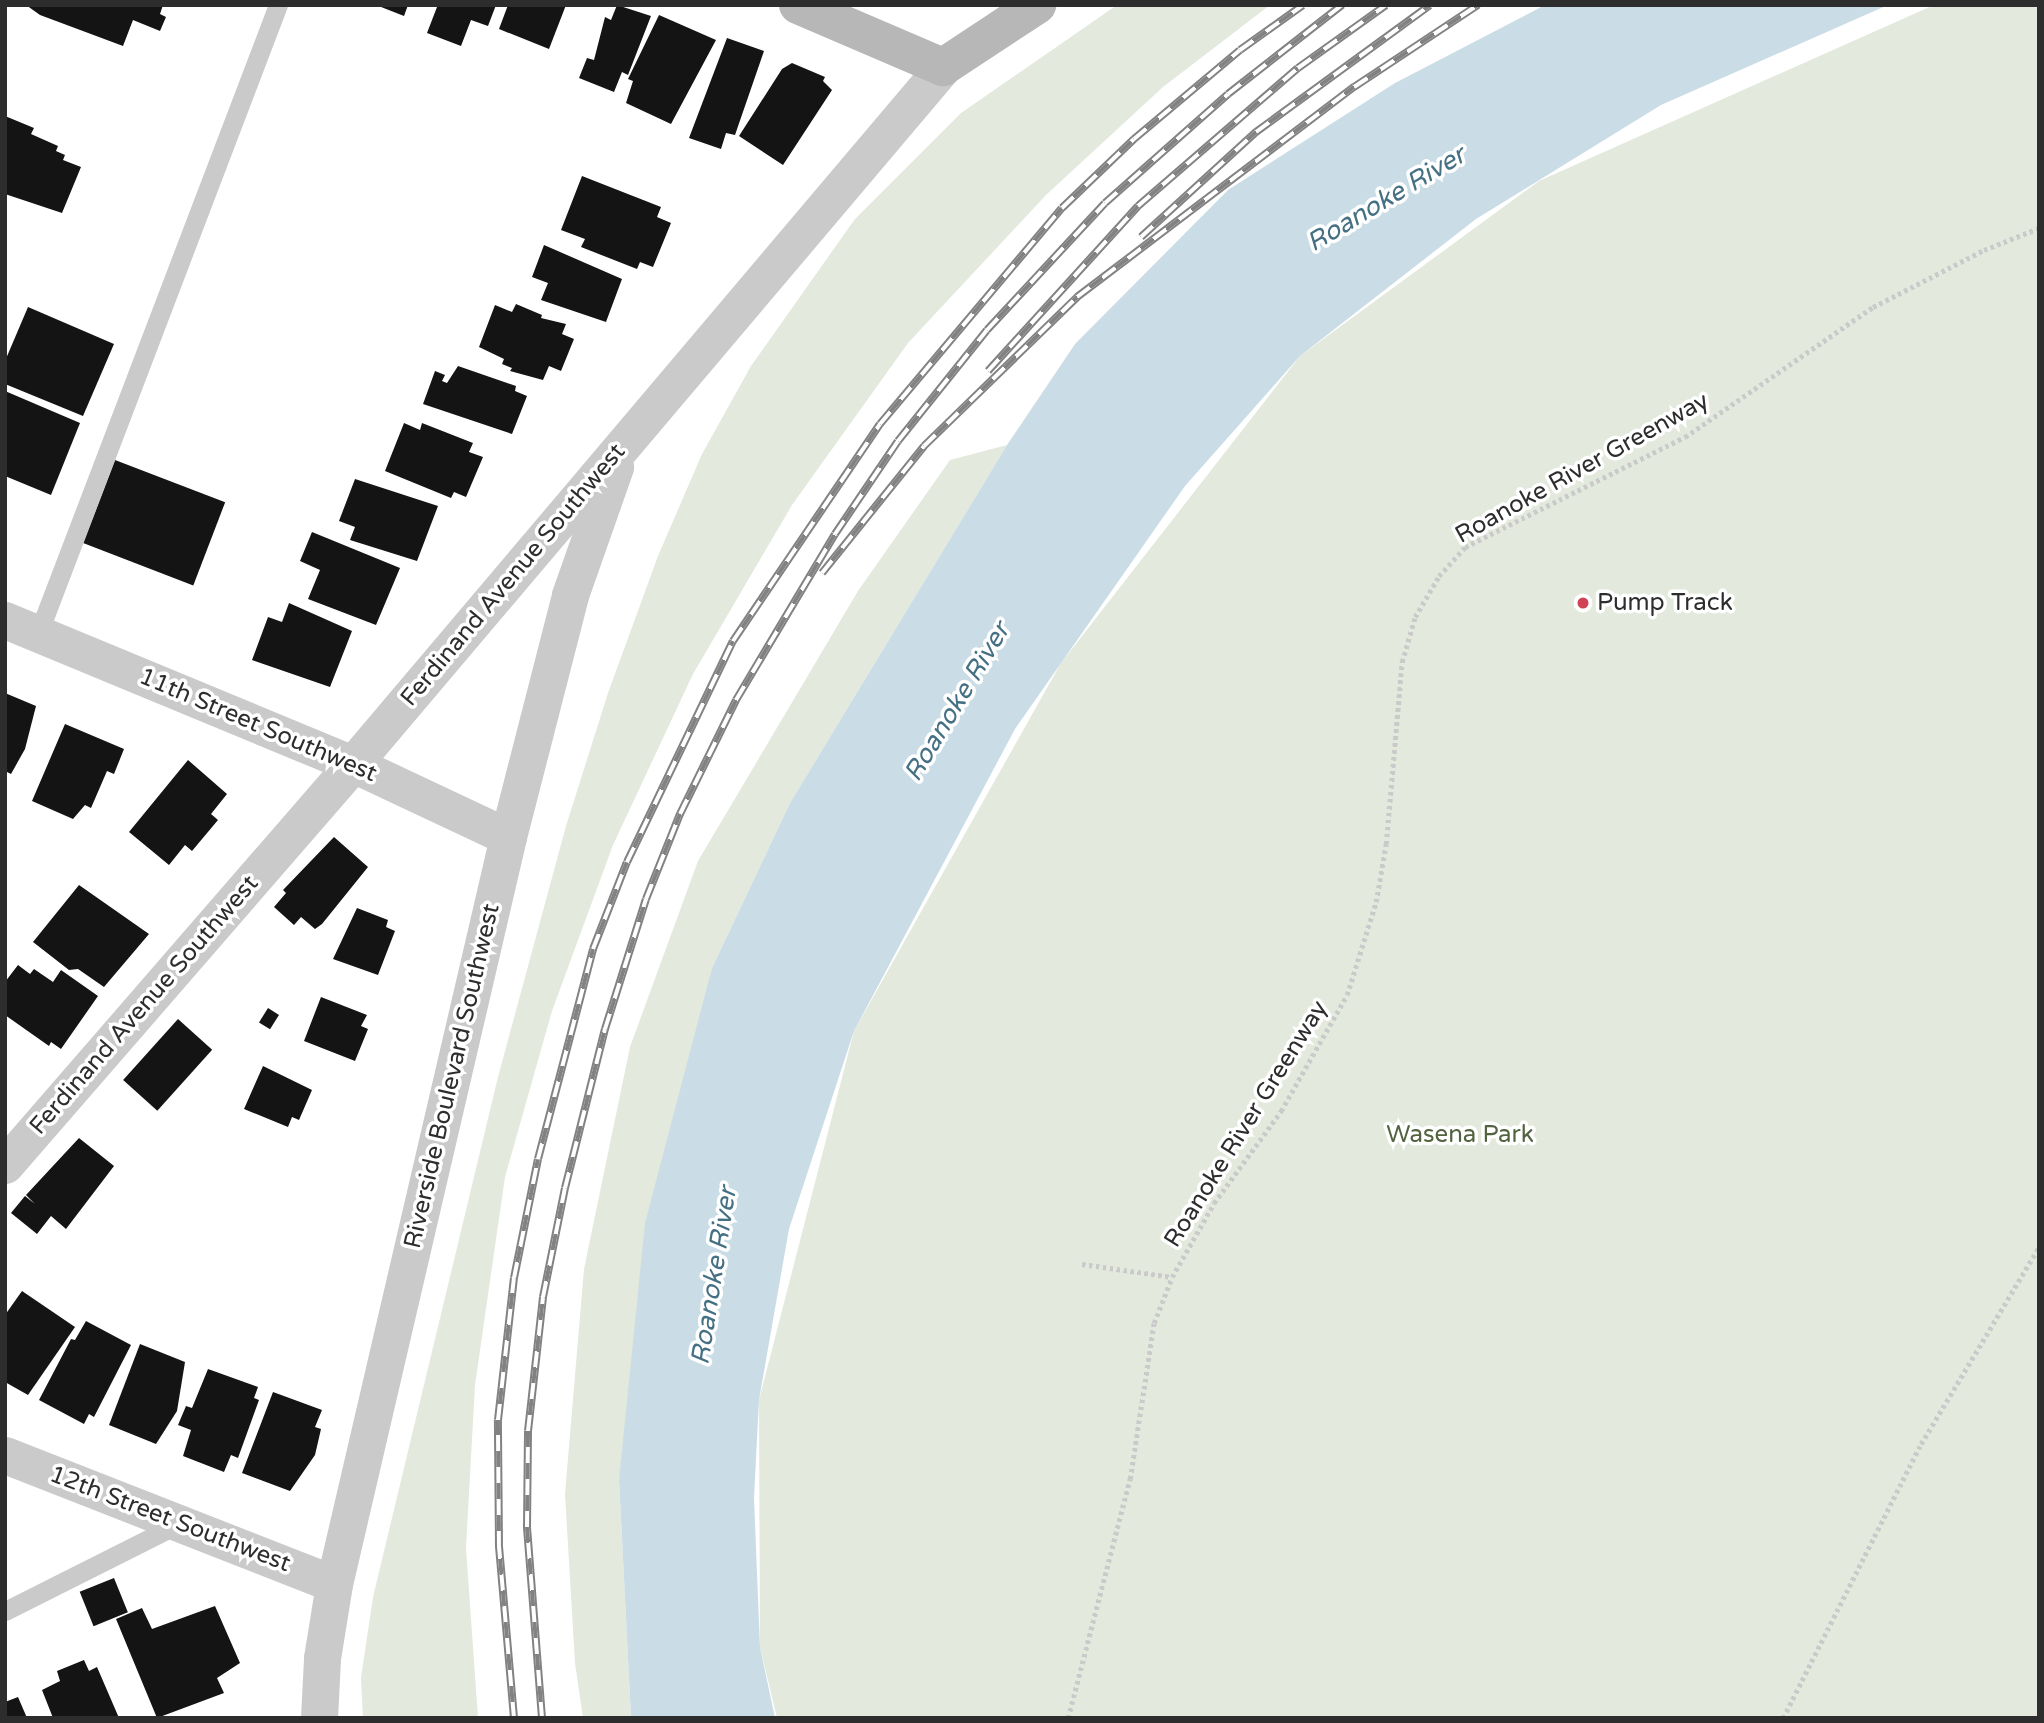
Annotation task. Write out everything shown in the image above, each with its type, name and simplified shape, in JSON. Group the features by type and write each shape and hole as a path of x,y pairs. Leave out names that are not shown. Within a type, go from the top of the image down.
{"street":[{"path":"798,5 943,67"},
{"name":"Ferdinand Avenue Southwest","path":"5,1165 353,764 943,67 1037,5"},
{"name":"Riverside Boulevard Southwest","path":"318,1718 321,1658 334,1584 508,837 570,595 624,443"},
{"name":"11th Street Southwest","path":"22,627 353,764 508,837"},
{"name":"12th Street Southwest","path":"5,1455 334,1584"}],"lane":[{"path":"22,627 278,5"},
{"path":"5,1611 181,1523"}],"path":[{"name":"Roanoke River Greenway","path":"1068,1718 1129,1479 1154,1323 1172,1278 1214,1203 1281,1111 1347,995 1376,902 1386,844 1402,662 1415,617 1439,576 1465,547 1685,437 1873,307 1984,250 2039,228"},
{"path":"1783,1718 1921,1444 2039,1247"},
{"path":"1082,1264 1172,1278"}],"green space":[{"path":"1117,5 1270,5 1163,87 1046,195 908,343 792,505 693,674 613,845 552,1011 505,1177 475,1385 466,1548 478,1718 363,1718 361,1678 373,1597 498,1077 566,826 608,693 658,556 702,454 751,366 855,219 961,113"},
{"name":"Wasena Park","path":"1934,5 2039,5 2039,1718 777,1718 760,1647 759,1400 854,1031 1061,663 1300,356 1539,181"},
{"path":"1007,445 790,803 712,968 619,1480 631,1718 583,1718 575,1663 565,1494 584,1269 630,1047 698,861 858,591 950,460"}],"water":[{"name":"Roanoke River","path":"1545,5 1888,5 1661,105 1476,219 1300,356 1185,486 1015,729 854,1031 789,1229 759,1400 754,1498 760,1647 775,1718 631,1718 619,1480 645,1223 712,968 790,803 1007,445 1075,344 1228,190 1395,83"}],"building":[{"path":"26,5 163,5 160,14 166,17 160,31 133,20 123,46 40,15"},
{"path":"376,5 408,5 404,16"},
{"path":"432,5 496,5 488,26 471,20 461,46 427,33 437,7"},
{"path":"508,5 566,5 549,49 499,29"},
{"path":"617,5 651,16 628,75 622,72 614,92 579,78 587,58 594,60 605,17 611,20"},
{"path":"659,15 716,40 671,124 626,103 633,81 628,79"},
{"path":"727,38 764,51 735,135 726,133 721,149 689,138"},
{"path":"792,63 825,77 823,81 832,90 783,165 739,136 782,69"},
{"path":"5,116 34,128 31,134 58,146 56,151 65,155 63,160 81,167 62,213 5,194"},
{"path":"582,176 661,207 657,217 671,223 653,267 640,262 637,269 581,247 585,239 561,230"},
{"path":"544,245 622,279 606,322 541,300 548,283 532,277"},
{"path":"516,304 542,315 541,318 566,324 562,334 574,339 561,371 549,366 543,380 510,371 512,368 502,364 504,359 479,347 495,305 512,312"},
{"path":"28,307 114,344 83,416 5,384 5,361"},
{"path":"458,366 516,386 515,391 527,396 512,434 423,404 435,371 445,375 442,381 447,383"},
{"path":"5,391 80,423 51,495 5,476"},
{"path":"404,423 420,430 422,423 473,443 469,452 483,457 466,497 454,492 451,498 385,471"},
{"path":"115,460 225,502 193,585 83,543"},
{"path":"355,479 438,506 417,561 350,540 355,527 339,521"},
{"path":"312,532 400,568 376,625 308,599 320,570 300,561"},
{"path":"289,603 352,631 330,687 252,660 268,617 282,622"},
{"path":"5,693 36,706 25,749 11,774 5,771"},
{"path":"65,724 124,749 114,774 107,771 91,808 85,805 73,819 32,801"},
{"path":"188,760 227,794 211,814 218,820 192,851 185,845 169,865 129,832"},
{"path":"334,837 368,867 322,924 315,929 301,917 294,925 274,907 286,893 283,890"},
{"path":"79,885 149,934 104,987 78,969 69,970 33,942"},
{"path":"357,908 388,920 386,927 395,931 378,975 333,959"},
{"path":"18,965 30,974 34,969 53,982 61,970 98,996 61,1049 51,1042 49,1046 5,1015 5,982"},
{"path":"321,997 367,1015 361,1026 368,1029 355,1061 304,1041"},
{"path":"268,1008 279,1015 270,1029 259,1022"},
{"path":"178,1019 212,1050 157,1111 123,1080"},
{"path":"263,1066 312,1090 299,1120 292,1117 288,1127 244,1109"},
{"path":"79,1138 114,1166 66,1229 51,1216 37,1234 11,1213 25,1196 35,1204 26,1195"},
{"path":"22,1291 75,1327 28,1395 5,1382 5,1315"},
{"path":"86,1321 131,1345 94,1417 89,1414 84,1424 39,1400 71,1339 75,1340"},
{"path":"140,1344 185,1362 177,1411 156,1444 109,1425"},
{"path":"208,1369 258,1387 254,1398 259,1400 238,1458 231,1455 224,1472 183,1456 191,1430 178,1425 186,1406 192,1408"},
{"path":"273,1392 322,1410 315,1427 321,1429 315,1455 290,1491 242,1473"},
{"path":"114,1578 128,1612 94,1626 80,1592"},
{"path":"215,1606 240,1663 217,1678 224,1693 157,1718 116,1619 142,1608 152,1629"},
{"path":"84,1660 89,1671 97,1667 119,1718 53,1718 42,1690 60,1681 57,1671"},
{"path":"18,1697 27,1718 5,1718 5,1702"}],"railway":[{"path":"514,1718 499,1547 498,1420 514,1278 538,1159 593,949 627,862 733,641 880,424 1062,208 1134,139 1240,50 1303,5"},
{"path":"542,1718 527,1527 528,1431 543,1297 565,1188 605,1029 646,899 680,814 736,700 835,534 898,441 987,330 1105,203 1228,94 1342,5"},
{"path":"988,371 1138,206 1298,68 1386,5"},
{"path":"1141,237 1256,132 1430,5"},
{"path":"822,573 924,446 1077,297 1354,87 1478,5"}],"place":[{"name":"Pump Track","path":"1583,603"}]}
